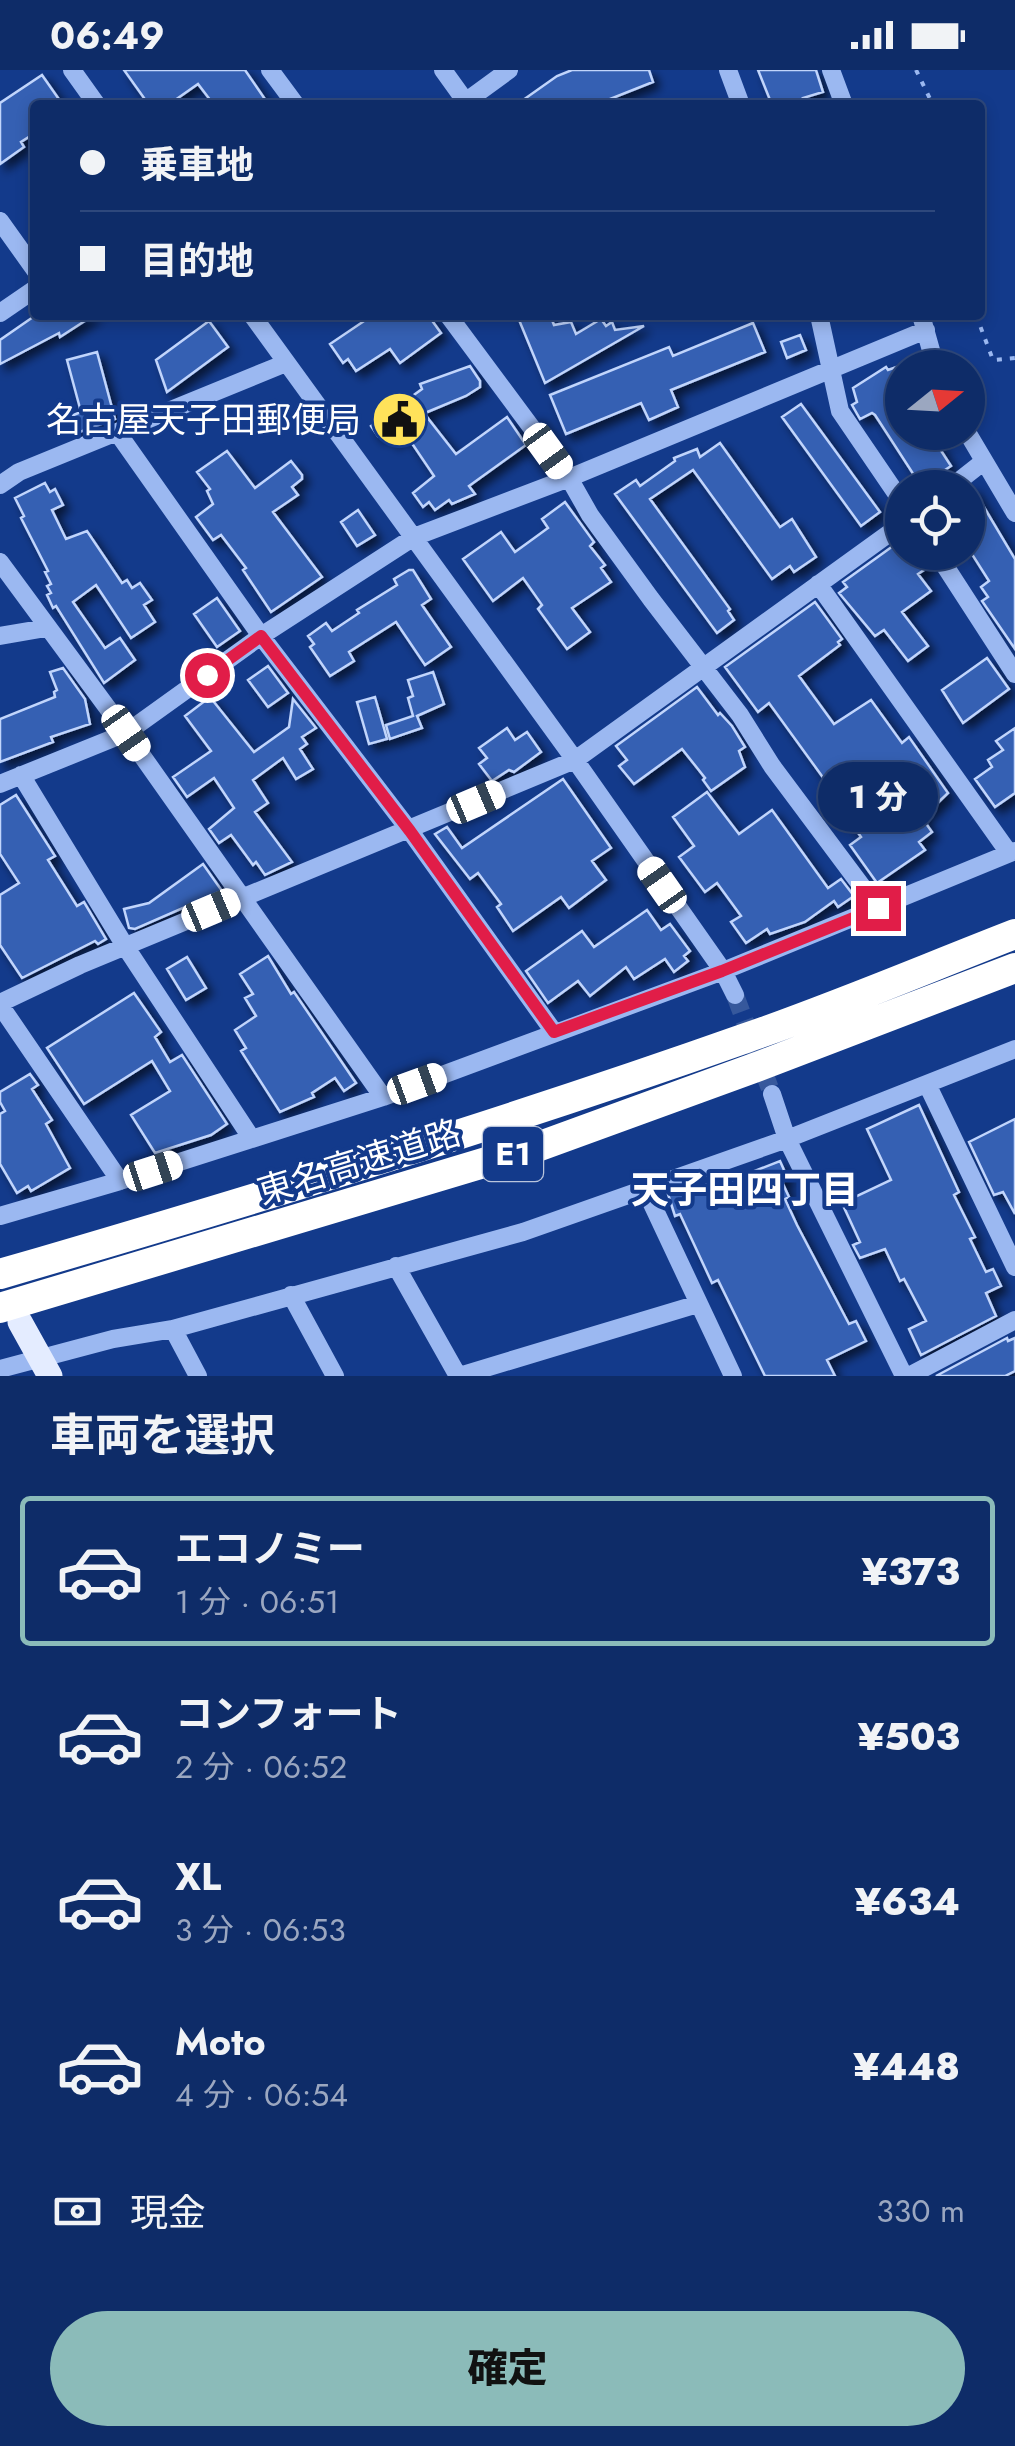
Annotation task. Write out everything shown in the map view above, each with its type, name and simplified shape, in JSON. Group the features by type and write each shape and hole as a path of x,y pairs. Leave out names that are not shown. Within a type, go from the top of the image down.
{"highway":[{"name":"東名高速道路","path":"0,1274 262,1198 548,1105 750,1037 1015,934"},
{"name":"東名高速道路","path":"10,1315 540,1146 1015,968"}],"main road":[{"path":"10,1315 46,1367"}],"street":[{"path":"72,70 93,100"},
{"path":"270,70 292,100"},
{"path":"443,70 461,100"},
{"path":"467,100 509,70"},
{"path":"728,70 739,100"},
{"path":"831,70 842,100"},
{"path":"0,221 30,263"},
{"path":"0,314 30,293"},
{"path":"256,320 575,760 735,995"},
{"path":"452,320 878,908"},
{"path":"820,320 840,411 885,477"},
{"path":"0,784 126,733 261,636 414,537 832,369 924,323 931,350"},
{"path":"0,485 19,472 286,363"},
{"path":"117,432 261,636 410,831 554,1032"},
{"path":"977,450 1015,513"},
{"path":"974,470 984,462"},
{"path":"120,1181 0,1004 125,946 575,760 885,536"},
{"path":"0,562 383,1097"},
{"path":"948,570 1015,674"},
{"path":"0,1216 383,1097 722,971 1012,852 818,584"},
{"path":"0,636 46,628"},
{"path":"20,775 125,946 252,1139"},
{"path":"0,1370 46,1367 113,1339 173,1329 522,1232 928,1086 1015,1049"},
{"path":"928,1086 1015,1267"},
{"path":"772,1094 787,1138 906,1376 1015,1320"},
{"path":"645,1189 733,1376"},
{"path":"396,1266 459,1376 698,1304"},
{"path":"291,1295 335,1376"},
{"path":"173,1329 198,1376"}],"path":[{"path":"917,72 931,100"},
{"path":"978,320 993,360 1015,358"}],"building":[{"path":"124,70 245,70 266,100 210,100 198,84 175,100 145,100"},
{"path":"572,70 649,70 653,82 608,100 523,100"},
{"path":"758,70 816,70 823,92 804,100 770,100"},
{"path":"42,75 60,100 30,100 30,136 21,142 24,147 0,164 0,103"},
{"path":"30,319 86,320 60,337 59,333 0,364 0,340"},
{"path":"366,320 432,320 441,333 400,363 390,349 356,371 348,359 343,363 330,344"},
{"path":"519,320 552,320 554,325 571,322 576,334 599,320 606,326 612,322 615,330 644,326 545,383"},
{"path":"209,321 228,347 167,392 156,360"},
{"path":"753,323 765,352 671,390 678,407 649,420 641,403 566,434 550,395 669,347 673,356"},
{"path":"800,335 806,350 787,358 781,342"},
{"path":"97,352 115,419 77,433 71,416 81,412 67,360"},
{"path":"470,366 480,387 425,413 427,417 456,454 507,417 526,445 469,486 475,494 452,504 449,500 435,510 429,502 423,507 413,493 434,476 405,433 393,442 387,434 378,436 371,426 422,389 420,384"},
{"path":"885,368 885,430 872,413 860,419 852,405 857,402 853,388"},
{"path":"801,404 880,512 861,526 782,417"},
{"path":"720,443 780,527 792,519 816,557 794,572 790,566 772,579 693,470 650,499 730,609 734,620 717,633 615,494 636,480 640,486 674,458 697,449 700,457"},
{"path":"898,450 941,450 951,466 945,470 911,470"},
{"path":"227,451 255,488 291,461 302,475 292,487 298,495 273,512 322,577 271,612 221,535 213,540 196,517 213,504 207,491 210,489 197,472"},
{"path":"45,483 50,492 55,489 63,505 52,510 66,539 87,531 122,583 127,580 132,588 140,583 152,600 144,605 155,622 131,638 96,585 73,602 105,648 120,638 135,660 104,683 56,606 53,608 47,595 51,593 45,572 48,571 15,498"},
{"path":"565,502 594,542 590,546 605,565 601,568 611,582 572,608 590,632 567,649 538,609 542,605 523,578 493,601 463,559 501,532 515,552 548,528 542,519"},
{"path":"985,509 1015,559 1015,649 982,601 988,597 981,587 989,581 982,570"},
{"path":"358,510 375,535 357,546 341,522"},
{"path":"885,552 885,570 924,570 918,574 931,591 902,612 928,646 908,661 884,630 875,636 839,593 847,587 843,582"},
{"path":"413,570 431,599 422,605 451,647 425,665 396,622 349,652 354,661 330,676 310,647 314,644 308,636 326,623 332,631 397,585 394,579"},
{"path":"217,598 240,631 217,647 194,614"},
{"path":"815,602 842,639 840,645 799,676 834,724 871,700 902,743 909,737 948,793 922,818 932,832 919,842 925,850 877,883 850,845 861,837 829,792 832,790 769,703 758,712 725,667"},
{"path":"987,658 1009,689 963,723 942,690"},
{"path":"268,666 288,693 268,707 248,680"},
{"path":"63,668 85,699 90,724 51,737 53,742 0,762 0,719 55,697 57,690 50,672"},
{"path":"433,672 444,704 417,716 422,728 390,739 386,725 413,716 408,680"},
{"path":"697,687 745,747 739,751 745,767 711,791 682,749 634,784 619,766 627,760 616,746"},
{"path":"210,697 254,752 289,727 293,699 316,728 302,737 307,744 300,749 313,769 296,779 283,758 253,780 268,803 255,812 292,862 265,875 231,835 219,843 209,829 234,808 214,778 187,797 173,777 211,751 185,716"},
{"path":"375,697 387,739 369,744 357,702"},
{"path":"507,728 515,740 527,732 541,752 514,772 509,770 492,781 479,764 487,758 479,748"},
{"path":"1015,728 1015,793 995,807 975,779 992,767 988,760 1003,750 996,741"},
{"path":"563,779 611,848 592,861 606,880 569,908 561,897 513,931 497,907 501,904 478,873 470,879 435,834 447,827 462,848"},
{"path":"707,792 739,834 772,810 828,888 841,879 854,896 838,907 834,901 805,922 770,934 767,929 746,943 731,922 741,916 717,883 705,892 679,857 694,846 673,817"},
{"path":"16,795 55,856 48,860 77,906 84,902 106,939 22,978 0,945 0,895 19,883 0,854 0,805"},
{"path":"203,864 222,891 135,929 129,928 124,909 149,903"},
{"path":"647,910 661,930 670,924 690,951 684,956 688,961 674,972 665,959 634,979 626,967 590,996 578,981 548,1003 526,971 582,931 594,947"},
{"path":"268,956 356,1083 344,1091 335,1078 312,1093 314,1097 280,1112 241,1051 246,1048 235,1030 256,1016 245,998 253,994 240,974"},
{"path":"187,957 206,988 186,1000 167,969"},
{"path":"134,993 161,1032 155,1037 170,1062 182,1055 227,1124 211,1135 155,1153 131,1115 170,1091 152,1061 84,1104 47,1048"},
{"path":"30,1074 38,1085 32,1089 52,1120 46,1124 70,1168 31,1191 28,1186 17,1193 0,1164 0,1114 5,1111 0,1092"},
{"path":"919,1105 959,1192 954,1195 975,1237 970,1239 986,1272 993,1269 1001,1286 986,1293 996,1316 921,1355 909,1329 926,1321 885,1249 860,1258 853,1245 860,1242 842,1203 891,1180 867,1129"},
{"path":"1015,1119 1015,1214 1003,1192 994,1195 969,1142"},
{"path":"780,1161 788,1179 782,1182 789,1197 785,1199 797,1225 849,1324 856,1321 866,1341 827,1360 835,1376 765,1376 718,1280 712,1283 680,1214 675,1216 668,1194 687,1188 695,1190 716,1180 719,1185"},
{"path":"1007,1338 1015,1338 1015,1371 1005,1376 936,1376"}],"tunnel":[{"path":"735,995 772,1094"}],"place":[{"name":"名古屋天子田郵便局","path":"400,420"}],"district":[{"name":"天子田四丁目","path":"745,1190"}],"route":[{"path":"207,675 261,636 410,831 554,1032 722,971 878,908"}]}
